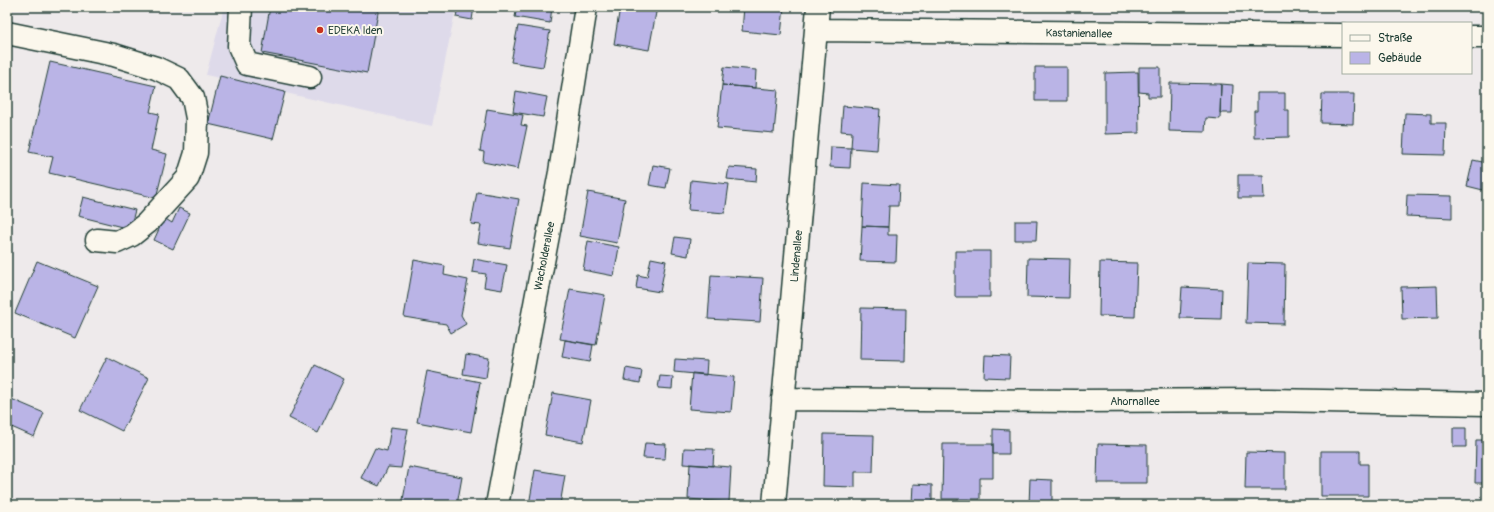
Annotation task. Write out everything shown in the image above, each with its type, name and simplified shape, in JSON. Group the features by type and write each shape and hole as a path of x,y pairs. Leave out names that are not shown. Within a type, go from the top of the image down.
{"street":[{"path":"241,7 239,46 247,64 310,77"},
{"name":"Wacholderallee","path":"497,505 560,172 586,7"},
{"name":"Lindenallee","path":"774,505 818,7"},
{"name":"Kastanienallee","path":"816,30 1342,35"},
{"path":"7,33 114,55 156,68 179,79 193,98 197,118 196,153 188,178 148,223 132,235 116,242 97,240"},
{"path":"1472,37 1487,37"},
{"name":"Ahornallee","path":"783,399 1075,401 1269,400 1487,404"}],"shaded area":[{"path":"224,7 456,7 432,126 206,75"}],"building":[{"name":"EDEKA Iden","path":"270,7 379,7 367,73 262,53"},
{"path":"458,7 474,7 472,20 456,17"},
{"path":"517,7 552,7 550,23 515,17"},
{"path":"620,7 657,7 649,50 614,44"},
{"path":"744,7 784,7 781,35 742,31"},
{"path":"518,26 550,31 543,67 511,62"},
{"path":"50,62 156,86 150,112 159,114 151,150 167,154 156,198 49,173 53,157 29,152"},
{"path":"724,67 756,70 755,88 722,85"},
{"path":"1035,67 1067,67 1067,101 1035,101"},
{"path":"1139,67 1160,67 1160,97 1148,97 1148,93 1139,92"},
{"path":"1138,72 1139,133 1105,134 1105,73"},
{"path":"220,76 285,92 273,139 208,124"},
{"path":"1170,83 1221,84 1220,119 1206,118 1205,132 1169,131"},
{"path":"1221,84 1233,85 1232,113 1220,113"},
{"path":"722,85 778,90 774,133 717,128"},
{"path":"516,91 547,97 543,117 513,112"},
{"path":"1257,93 1285,93 1285,110 1289,110 1289,137 1254,138 1254,111 1257,111"},
{"path":"1322,94 1354,94 1353,124 1321,123"},
{"path":"843,106 880,109 877,150 851,148 852,132 841,131"},
{"path":"487,109 523,115 521,125 527,126 518,169 483,162 484,152 480,151"},
{"path":"1405,113 1431,114 1431,123 1446,123 1445,155 1403,154"},
{"path":"831,147 851,148 850,168 830,167"},
{"path":"1473,160 1487,163 1487,191 1467,186"},
{"path":"653,165 670,168 666,188 649,185"},
{"path":"729,167 757,169 756,182 727,179"},
{"path":"1238,175 1263,175 1264,198 1238,198"},
{"path":"691,180 729,184 725,213 688,210"},
{"path":"864,183 899,185 898,206 889,206 888,227 862,226"},
{"path":"477,192 519,199 510,248 478,243 481,225 471,224"},
{"path":"588,192 625,199 617,243 580,236"},
{"path":"1407,195 1452,196 1452,218 1406,216"},
{"path":"83,197 135,210 130,229 78,216"},
{"path":"179,208 190,213 173,249 154,240 164,218 172,223"},
{"path":"1015,221 1037,221 1036,240 1015,240"},
{"path":"862,226 888,227 888,235 897,235 896,262 860,261"},
{"path":"675,237 690,239 688,256 672,253"},
{"path":"588,241 619,247 614,276 583,270"},
{"path":"955,251 990,251 990,297 955,297"},
{"path":"651,258 666,261 660,292 636,288 638,275 647,277"},
{"path":"1028,258 1070,259 1069,298 1027,297"},
{"path":"474,259 507,265 502,290 484,287 486,274 472,272"},
{"path":"414,260 445,266 444,275 468,280 461,315 466,324 451,333 446,324 404,317"},
{"path":"37,261 98,286 75,338 15,313"},
{"path":"1100,262 1137,263 1135,317 1099,316"},
{"path":"1248,263 1285,264 1284,324 1246,323"},
{"path":"711,275 763,278 760,322 708,319"},
{"path":"1437,286 1438,318 1402,319 1401,287"},
{"path":"1182,287 1222,289 1221,319 1180,318"},
{"path":"570,289 605,295 596,345 560,339"},
{"path":"861,308 906,309 905,361 860,360"},
{"path":"565,340 593,345 590,362 562,357"},
{"path":"466,354 489,358 486,378 463,374"},
{"path":"985,355 1010,356 1009,378 984,377"},
{"path":"107,357 149,378 122,431 80,410"},
{"path":"675,359 707,361 706,375 674,372"},
{"path":"315,365 344,379 318,433 289,418"},
{"path":"626,368 642,371 640,383 624,380"},
{"path":"427,371 480,382 471,432 417,422"},
{"path":"692,373 734,377 731,412 689,409"},
{"path":"660,376 673,377 672,389 658,388"},
{"path":"553,393 591,400 583,442 545,435"},
{"path":"9,398 44,413 34,437 7,425 7,403"},
{"path":"391,427 408,429 401,468 388,467 379,486 361,478 375,448 387,451"},
{"path":"1453,428 1466,428 1466,447 1453,447"},
{"path":"993,429 1009,430 1009,454 993,454"},
{"path":"824,434 874,435 873,472 855,472 855,487 823,486"},
{"path":"1476,440 1487,440 1487,483 1475,483"},
{"path":"645,443 666,444 665,459 643,458"},
{"path":"943,444 993,444 993,478 980,478 980,499 942,499"},
{"path":"1098,444 1147,445 1147,483 1097,483"},
{"path":"684,448 714,449 713,466 683,464"},
{"path":"1321,451 1360,451 1360,464 1368,464 1368,496 1321,496"},
{"path":"1246,452 1285,453 1285,489 1245,489"},
{"path":"690,464 731,467 729,502 688,499"},
{"path":"409,467 462,477 457,505 402,505"},
{"path":"535,470 565,475 560,505 529,505"},
{"path":"1030,479 1052,480 1052,505 1029,505"},
{"path":"913,484 932,485 932,505 912,504"}],"place":[{"name":"EDEKA Iden","path":"320,30"}]}
